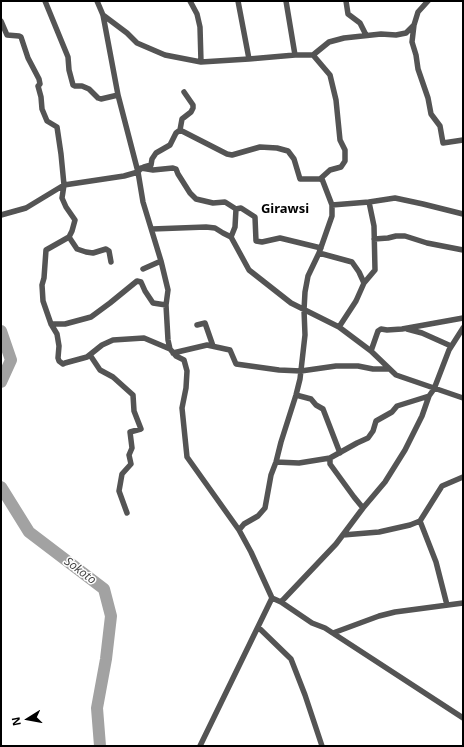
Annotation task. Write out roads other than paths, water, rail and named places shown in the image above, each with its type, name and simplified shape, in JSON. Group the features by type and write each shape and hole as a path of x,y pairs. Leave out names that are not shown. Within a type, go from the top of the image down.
{"street":[{"path":"45,1 68,57 69,70 73,84 75,86 89,88 98,98 101,99 118,95"},
{"path":"97,1 103,15 118,95 140,170 143,202 152,229 168,290 166,305 168,340 172,351"},
{"path":"190,1 200,27 201,62"},
{"path":"238,1 249,59"},
{"path":"286,1 295,55"},
{"path":"346,1 348,14 360,23 366,35"},
{"path":"428,1 418,12 414,25 412,42 418,69 428,98 431,114 440,126 443,143 463,140"},
{"path":"103,15 127,33 137,43 165,55 201,62 313,55 329,42 366,35 396,35 406,33 414,25"},
{"path":"1,21 7,35 21,37 28,58 39,79 40,84 38,86 42,109 47,121 57,127 64,185 62,198 75,220 69,237 46,250 42,285 43,301 57,334 59,361 63,364 90,355 102,345 112,340 137,338 144,338 172,351 184,360 187,371 186,388 182,408 187,457 239,530 272,598 281,602 312,623 333,633 463,718"},
{"path":"180,130 227,154 260,147 277,148 288,151 294,159 300,179 320,179 330,170 341,167 345,161 345,150 340,140 336,100 330,75 313,55"},
{"path":"1,215 26,208 64,185 124,176 150,165 156,153 170,145 176,133 180,130 182,119 191,112 193,108 184,92"},
{"path":"140,170 176,169 190,193 196,198 213,203 225,202 236,209 241,208 255,217 256,241 262,242 280,238 320,250 352,262 359,272 364,284"},
{"path":"239,530 244,524 258,516 265,508 271,475 296,395 301,371 305,335 304,310 308,276 320,250 332,216 332,205 322,179 320,179"},
{"path":"332,205 395,198 463,214"},
{"path":"339,327 356,301 364,284 375,270 374,226 369,202"},
{"path":"231,237 235,227 236,209"},
{"path":"152,229 215,228 231,237 248,270 291,303 339,327 371,351 396,375 434,389 461,396"},
{"path":"374,238 405,236 427,243 463,250"},
{"path":"69,237 77,249 86,252 93,253 106,249 109,251 111,262"},
{"path":"142,269 161,261"},
{"path":"52,324 65,324 91,317 137,281 141,282 152,303 166,305"},
{"path":"371,351 378,331 381,329 406,329 463,318"},
{"path":"197,325 205,323 213,346"},
{"path":"281,602 343,535 385,482 405,450 422,416 429,396 434,389 451,346 463,328"},
{"path":"406,329 451,346"},
{"path":"172,351 207,345 213,346 230,350 236,364 280,370 301,371 336,366 358,366 373,369 389,369"},
{"path":"90,355 100,370 113,377 133,395 134,411 141,429 130,432 132,448 129,455 131,464 122,474 119,491 127,513"},
{"path":"296,395 312,399 316,405 323,409 340,453"},
{"path":"276,462 299,463 330,458 357,442 368,438 373,432 376,421 392,412 397,406 429,396"},
{"path":"330,458 330,464 363,508"},
{"path":"343,535 379,532 410,525 420,521 442,486 463,477"},
{"path":"420,521 436,562 447,605"},
{"path":"200,746 272,598"},
{"path":"333,633 379,616 463,603"},
{"path":"258,627 291,659 322,746"}],"waterway":[{"name":"Sokoto","path":"1,331 11,360 1,382"},
{"name":"Sokoto","path":"1,487 29,532 104,589 111,616 106,659 97,708 100,746"}],"district":[{"name":"Girawsi","path":"285,209"}]}
